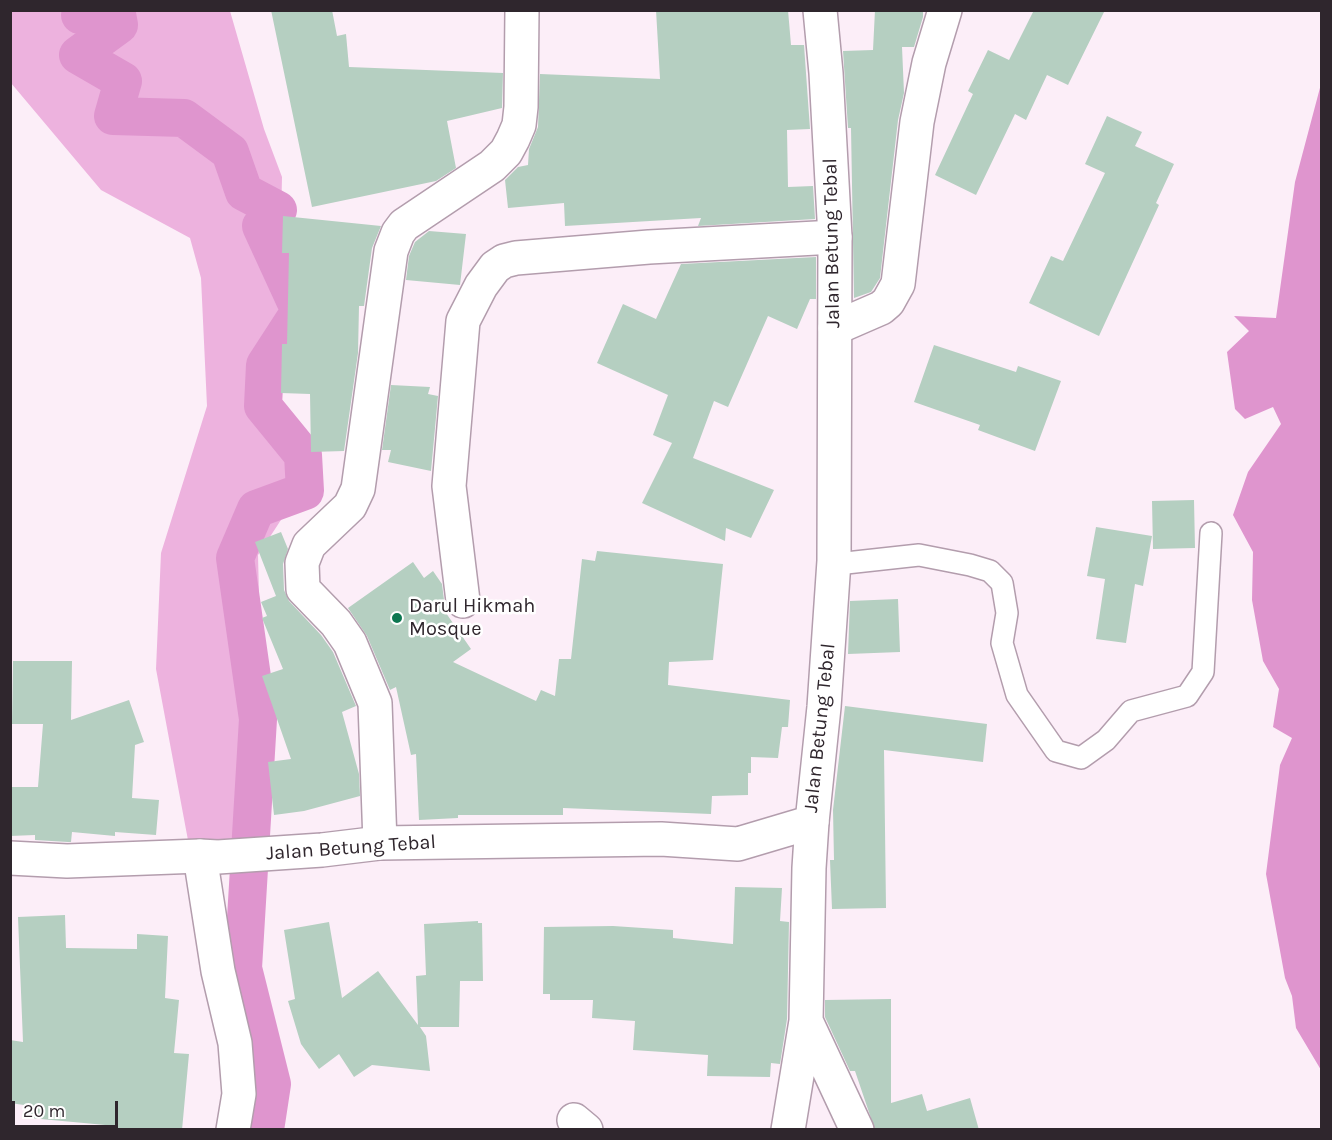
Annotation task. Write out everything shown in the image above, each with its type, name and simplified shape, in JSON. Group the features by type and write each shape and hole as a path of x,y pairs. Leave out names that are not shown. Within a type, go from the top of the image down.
{"street":[{"path":"380,843 375,703 350,643 336,623 303,589 302,563 309,545 350,506 358,489 391,251 398,234 404,225 492,166 506,152 519,125 522,10"},
{"name":"Jalan Betung Tebal","path":"10,858 67,861 256,855 380,843 661,839 738,844 812,822 825,707 834,561 835,237 826,73 820,10"},
{"path":"835,328 881,308 888,302 897,284 917,122 929,63 945,10"},
{"path":"463,601 449,486 463,321 481,286 495,267 504,261 538,256 649,247 835,237"},
{"path":"788,1130 806,1021 812,822"},
{"path":"209,856 218,971 235,1043 239,1094 233,1130"},
{"path":"806,1021 857,1130"}],"lane":[{"path":"834,561 846,563 919,555 990,571 1002,583 1007,613 1002,643 1017,695 1056,751 1081,758 1106,740 1131,711 1187,696 1203,672 1211,533"}],"shaded area":[{"path":"10,11 230,11 264,129 282,177 276,436 315,468 258,555 266,873 193,867 156,669 161,553 207,406 201,278 190,238 101,190 11,83"},
{"path":"1321,84 1321,1070 1296,1028 1292,996 1285,978 1266,874 1280,765 1292,738 1273,727 1279,689 1263,661 1252,600 1253,552 1233,515 1248,472 1281,424 1273,407 1245,419 1235,409 1227,352 1249,331 1234,316 1276,318 1295,182"}],"building":[{"path":"271,10 332,10 337,36 346,34 349,67 503,73 502,108 447,121 456,168 436,181 312,207"},
{"path":"656,10 788,10 791,45 804,45 810,129 787,130 788,187 813,186 815,219 698,226 701,218 565,226 564,203 508,208 505,180 518,167 528,165 529,149 538,127 540,74 660,79"},
{"path":"875,10 923,10 923,17 914,47 902,47 904,93 898,120 880,278 871,292 854,298 851,128 848,128 843,51 873,50"},
{"path":"1034,10 1105,10 1068,85 1047,75 1026,120 1015,114 976,195 935,175 973,94 968,91 988,50 1009,60"},
{"path":"1107,116 1142,132 1135,146 1174,164 1156,203 1159,205 1099,336 1029,303 1051,256 1063,261 1105,173 1085,164"},
{"path":"283,216 381,226 372,248 364,306 359,306 358,353 344,451 311,452 310,394 281,393 282,344 287,344 289,253 282,253"},
{"path":"429,231 466,234 460,285 406,280 409,256 415,242"},
{"path":"816,257 816,299 810,299 797,329 768,316 728,407 714,401 693,458 774,490 751,538 726,528 725,541 642,503 672,443 653,435 668,395 597,363 623,304 656,319 681,264"},
{"path":"934,345 1016,372 1018,366 1061,381 1035,451 978,430 980,425 914,402"},
{"path":"391,385 430,387 428,394 438,396 431,471 388,462 391,450 382,450"},
{"path":"1194,500 1195,548 1153,549 1152,501"},
{"path":"1096,527 1152,536 1143,586 1135,584 1126,643 1096,639 1105,579 1087,576"},
{"path":"281,532 288,549 283,564 284,590 289,601 321,635 333,652 356,706 342,712 359,774 360,796 304,811 274,815 268,762 291,759 262,676 283,669 262,618 267,616 261,602 276,596 255,542"},
{"path":"597,551 723,564 713,660 669,662 668,685 790,700 788,727 782,727 778,758 751,757 748,795 712,796 711,814 563,808 563,815 458,815 458,818 419,820 416,754 411,755 396,687 390,690 367,636 348,608 413,562 424,578 433,571 442,584 444,600 439,603 471,649 453,662 536,701 541,690 555,696 559,659 571,659 582,559 595,561"},
{"path":"898,599 900,652 848,654 850,601"},
{"path":"13,661 72,661 71,720 129,700 144,742 135,745 132,798 159,800 156,835 115,832 115,836 72,832 71,842 35,840 35,835 10,836 10,787 38,787 43,724 12,724"},
{"path":"845,706 987,724 983,762 884,750 886,908 832,909 830,860 834,860 833,810"},
{"path":"735,887 782,888 780,921 789,922 787,1019 780,1064 771,1063 770,1077 707,1076 708,1055 633,1050 635,1021 592,1018 593,1000 550,1000 550,994 543,994 544,927 613,926 673,930 673,938 733,944"},
{"path":"65,915 66,948 137,949 137,934 168,936 165,998 179,1000 174,1053 189,1054 182,1130 116,1130 116,1126 30,1118 31,1106 10,1103 10,1040 23,1042 18,917"},
{"path":"478,921 482,923 483,981 460,981 459,1027 420,1027 426,1036 430,1071 372,1065 354,1077 339,1054 319,1069 301,1044 288,1001 295,999 284,930 329,922 342,998 378,971 418,1025 416,976 426,975 424,924"},
{"path":"891,999 891,1103 922,1094 927,1111 970,1098 979,1130 875,1130 855,1071 850,1071 825,1017 825,1000"}],"waterway":[{"path":"85,10 80,15 117,14 119,25 78,55 123,81 113,116 184,118 230,152 244,192 278,210 261,226 300,311 265,365 263,406 303,455 305,491 256,509 235,558 258,719 243,968 272,1084 265,1130"}],"place":[{"name":"Darul Hikmah Mosque","path":"397,618"}]}
